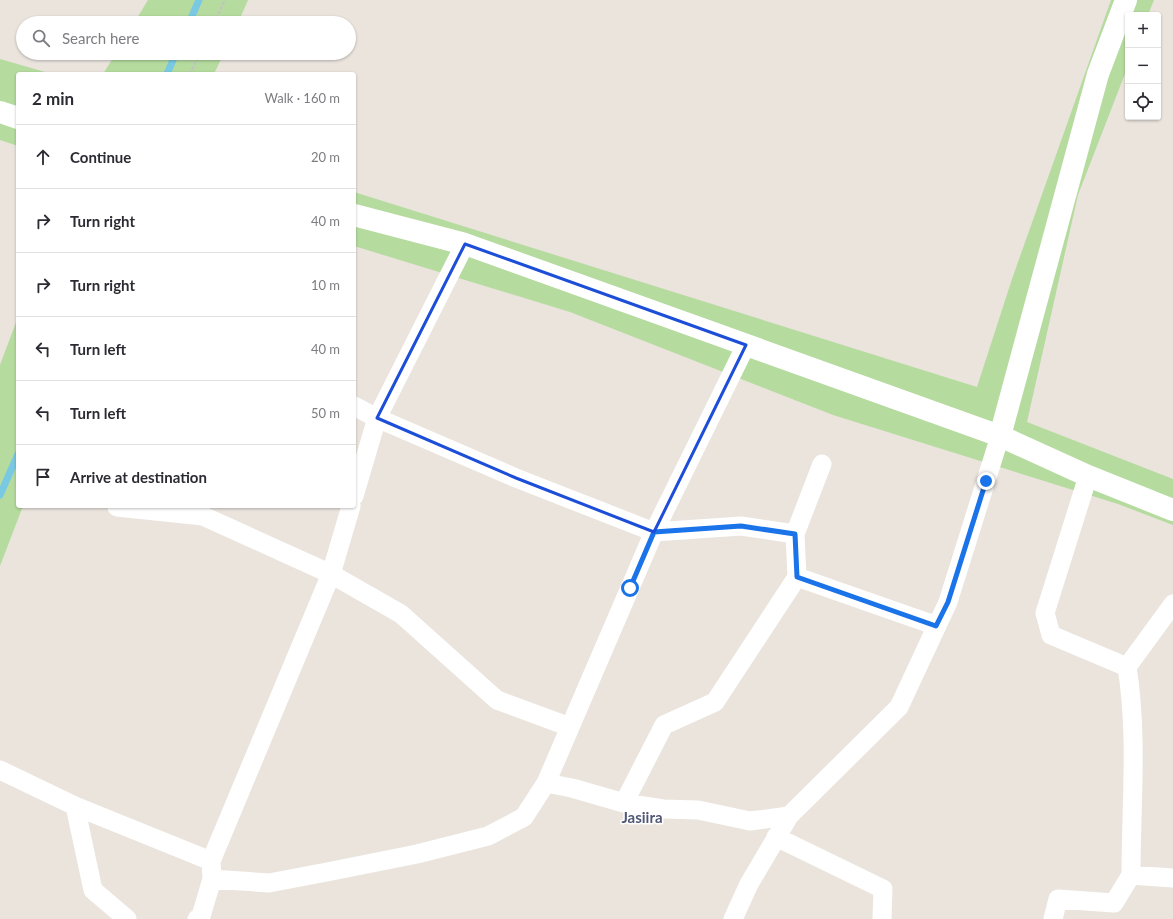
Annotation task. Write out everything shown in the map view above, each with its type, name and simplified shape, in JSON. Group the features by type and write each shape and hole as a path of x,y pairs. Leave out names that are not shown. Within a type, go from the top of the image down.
{"street":[{"path":"733,919 749,884 789,816 898,707 948,602 1000,436 1098,74 1126,0"},
{"path":"0,112 16,117"},
{"path":"356,216 465,244 1000,436 1088,476 1173,510"},
{"path":"356,489 377,418 465,244"},
{"path":"0,770 211,870 269,883 332,872 417,854 488,836 524,817 546,783 654,532 746,345"},
{"path":"356,407 377,418 516,478 654,532 741,526 795,534"},
{"path":"624,803 664,725 715,702 797,577 795,534 822,464"},
{"path":"1088,476 1045,613 1051,635 1127,667"},
{"path":"127,508 203,516 331,574 401,614 497,700 570,727"},
{"path":"202,918 211,870 331,574 350,508"},
{"path":"797,577 936,626"},
{"path":"1053,919 1058,899 1114,903 1131,875 1133,729 1132,696 1127,667 1173,604"},
{"path":"546,783 572,788 624,803 663,809 698,810 750,821 789,816"},
{"path":"75,806 93,890 127,919"},
{"path":"776,837 883,889 882,919"},
{"path":"1131,875 1173,878"}],"path":[{"path":"217,16 225,0"},
{"path":"191,72 197,60"}],"highlighted area":[{"path":"465,244 746,345 654,532 516,478 377,418"}],"green space":[{"path":"148,0 248,0 241,16 138,16"},
{"path":"1111,0 1154,0 1149,12 1125,12 1125,74 1078,195 1027,422 1173,479 1173,525 1118,504 833,415 570,312 356,247 356,193 977,387 1012,279"},
{"path":"0,59 45,72 16,72 16,145 0,140"},
{"path":"112,60 221,60 215,72 104,72"},
{"path":"16,322 16,508 22,508 0,566 0,365"}],"waterway":[{"path":"192,16 199,0"},
{"path":"168,72 173,60"},
{"path":"0,495 16,459"}],"district":[{"name":"Jasiira","path":"642,818"}],"route":[{"path":"630,588 654,532 741,526 795,534 797,577 936,626 948,602 986,481"}]}
